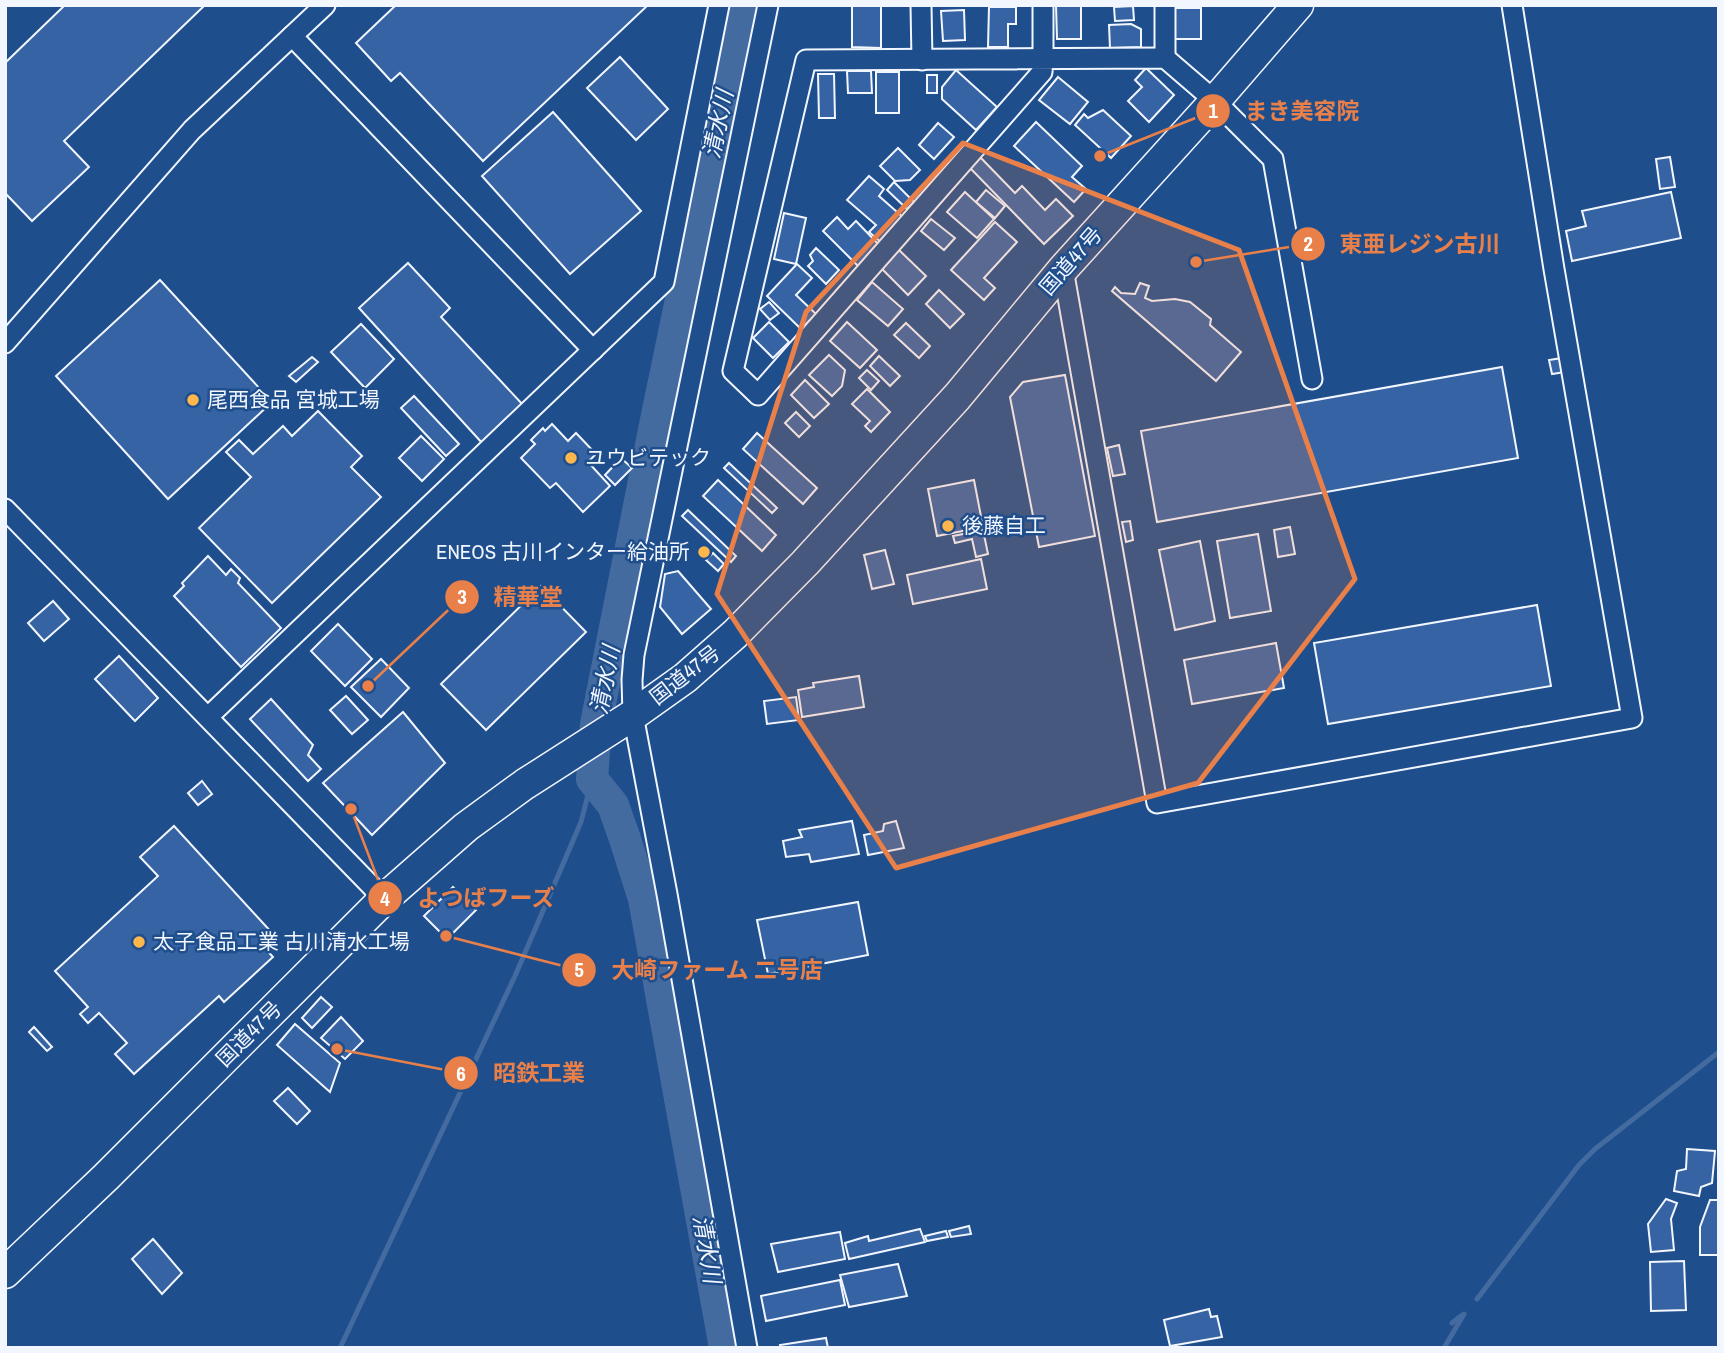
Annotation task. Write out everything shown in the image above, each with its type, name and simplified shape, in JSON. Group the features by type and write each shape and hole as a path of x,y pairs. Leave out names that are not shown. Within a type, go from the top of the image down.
{"highway":[{"name":"国道47号","path":"5,1273 106,1177 384,899 466,827 525,784 630,717 685,678 736,634 957,397 1063,269 1298,5"}],"street":[{"path":"5,343 192,130 325,5"},
{"path":"208,718 664,282 719,5"},
{"path":"747,1348 669,907 630,717 634,655 768,5"},
{"path":"921,5 922,60"},
{"path":"1042,5 1043,59 1042,72 758,395 733,371 806,61 922,60 1043,59 1166,58 1273,159 1312,379"},
{"path":"1165,5 1166,58"},
{"path":"1063,269 1157,803 1632,718 1554,269 1513,5"},
{"path":"292,36 593,350"},
{"path":"5,509 384,899"}],"highlighted area":[{"path":"963,143 1239,250 1355,579 1198,783 896,868 717,594 806,312"}],"building":[{"path":"65,5 205,5 64,141 89,167 32,221 5,193 5,63"},
{"path":"396,5 648,5 483,161 400,73 391,81 356,43"},
{"path":"852,5 881,5 881,48 852,47"},
{"path":"1056,5 1081,5 1081,39 1057,39"},
{"path":"1133,6 1134,20 1115,21 1114,7"},
{"path":"989,7 1016,7 1016,24 1008,24 1008,47 988,47"},
{"path":"1175,8 1201,8 1201,39 1174,39"},
{"path":"964,10 965,40 943,41 941,11"},
{"path":"1131,24 1141,29 1141,47 1110,48 1109,25"},
{"path":"620,57 668,109 636,140 587,88"},
{"path":"1146,68 1174,95 1149,122 1128,101 1142,87 1135,80"},
{"path":"956,70 997,107 976,130 942,99 942,87"},
{"path":"847,71 871,71 872,93 848,93"},
{"path":"876,72 899,72 899,113 876,113"},
{"path":"818,74 834,74 835,118 819,118"},
{"path":"927,75 937,75 937,93 927,93"},
{"path":"1058,77 1088,102 1070,124 1039,100"},
{"path":"1103,110 1131,136 1111,158 1075,125 1084,114 1088,118"},
{"path":"553,112 641,211 570,274 482,176"},
{"path":"1036,122 1082,166 1072,177 1086,189 1074,202 1014,146"},
{"path":"938,123 954,137 934,159 919,145"},
{"path":"898,148 920,170 910,180 895,181 880,166"},
{"path":"980,157 1015,193 1022,186 1045,210 1056,199 1073,216 1044,244 970,168"},
{"path":"1670,157 1675,187 1660,189 1656,159"},
{"path":"869,176 884,189 879,196 905,219 883,244 869,232 876,225 847,200"},
{"path":"894,182 914,202 907,209 887,190"},
{"path":"986,190 1005,206 995,218 976,202"},
{"path":"965,192 994,219 977,238 947,212"},
{"path":"1671,192 1681,238 1572,261 1566,231 1586,226 1582,211"},
{"path":"784,213 806,218 796,264 774,259"},
{"path":"837,217 848,229 856,221 881,247 860,268 823,231"},
{"path":"931,219 955,238 944,250 921,231"},
{"path":"995,222 1017,242 984,278 995,288 984,300 951,270"},
{"path":"816,248 839,270 826,284 808,266 813,261 810,255"},
{"path":"899,250 926,276 908,295 881,268"},
{"path":"408,263 450,308 441,317 524,406 483,444 359,308"},
{"path":"797,264 812,278 796,295 816,314 801,329 767,296"},
{"path":"160,280 272,402 168,499 56,376"},
{"path":"872,282 903,309 888,326 857,300"},
{"path":"1140,283 1149,286 1145,298 1152,301 1175,299 1190,302 1211,319 1210,325 1241,352 1216,381 1112,291 1115,287 1121,293 1135,294"},
{"path":"939,290 964,314 950,328 926,304"},
{"path":"769,302 779,313 770,320 760,309"},
{"path":"769,322 789,342 773,358 753,338"},
{"path":"847,322 877,350 860,368 830,341"},
{"path":"906,323 930,346 919,358 894,335"},
{"path":"361,324 394,359 365,388 331,352"},
{"path":"829,355 845,370 842,386 832,396 809,375"},
{"path":"879,356 900,376 890,386 870,366"},
{"path":"312,357 318,362 296,382 289,376"},
{"path":"1562,358 1565,372 1552,374 1549,360"},
{"path":"1502,367 1518,458 1157,522 1141,431"},
{"path":"867,370 879,381 871,390 859,378"},
{"path":"1065,375 1095,536 1039,547 1010,397 1023,382"},
{"path":"805,380 829,404 814,418 791,395"},
{"path":"867,389 890,412 871,432 865,426 870,421 852,404"},
{"path":"414,396 459,444 446,456 401,408"},
{"path":"318,411 362,456 351,467 381,497 272,603 199,528 251,477 226,452 239,440 253,454 283,426 292,436"},
{"path":"796,412 810,426 799,437 785,423"},
{"path":"552,424 568,441 576,433 596,454 588,462 610,486 583,512 556,483 550,488 521,458 535,444 531,440 543,428 545,431"},
{"path":"757,433 817,488 803,504 743,449"},
{"path":"421,436 444,459 422,481 399,458"},
{"path":"1119,445 1125,474 1113,476 1107,448"},
{"path":"621,458 632,468 615,485 605,475"},
{"path":"729,463 777,508 772,513 724,468"},
{"path":"718,480 776,535 762,551 703,496"},
{"path":"974,480 983,527 937,536 928,489"},
{"path":"688,510 736,556 731,562 682,516"},
{"path":"1130,521 1133,540 1126,542 1122,522"},
{"path":"1290,527 1295,554 1278,557 1274,530"},
{"path":"983,530 988,554 976,557 972,539 955,543 953,536"},
{"path":"1258,534 1271,611 1230,618 1217,541"},
{"path":"1200,541 1215,621 1175,630 1159,550"},
{"path":"885,550 894,584 872,589 864,555"},
{"path":"713,553 724,564 718,571 706,560"},
{"path":"208,556 226,575 231,569 240,578 238,583 281,628 241,667 174,596 184,586 182,583"},
{"path":"981,559 987,589 913,604 907,575"},
{"path":"678,571 711,609 682,634 660,607 665,574"},
{"path":"541,586 586,632 486,730 441,684"},
{"path":"53,601 69,619 44,641 28,623"},
{"path":"1537,605 1551,686 1328,724 1314,643"},
{"path":"338,624 372,659 345,686 311,651"},
{"path":"1276,643 1284,688 1192,704 1184,660"},
{"path":"119,656 158,698 135,721 95,679"},
{"path":"381,659 409,688 381,717 351,687"},
{"path":"859,676 864,707 802,717 798,690 814,687 813,683"},
{"path":"346,696 368,720 352,734 330,710"},
{"path":"796,697 799,720 767,724 764,701"},
{"path":"271,699 313,745 308,755 321,769 308,781 250,719"},
{"path":"403,712 445,763 372,835 323,783"},
{"path":"202,781 212,794 198,805 188,793"},
{"path":"852,821 859,854 811,862 809,854 786,857 783,841 802,837 799,830"},
{"path":"896,821 904,848 868,855 864,835 883,831 884,824"},
{"path":"174,826 273,934 261,944 273,957 224,1002 219,996 134,1074 115,1054 127,1043 99,1013 88,1023 80,1014 88,1007 55,971 158,876 140,857"},
{"path":"453,887 476,910 447,939 424,916"},
{"path":"858,902 868,955 768,974 757,920"},
{"path":"321,997 332,1007 312,1028 302,1018"},
{"path":"341,1017 363,1041 345,1059 321,1038"},
{"path":"295,1024 340,1063 330,1092 277,1045"},
{"path":"34,1027 52,1047 47,1051 29,1032"},
{"path":"288,1088 310,1111 297,1124 274,1101"},
{"path":"1687,1149 1715,1151 1712,1183 1701,1187 1699,1196 1674,1191 1677,1171 1686,1169"},
{"path":"1666,1199 1677,1203 1671,1219 1674,1250 1651,1252 1648,1224"},
{"path":"1710,1200 1719,1200 1719,1255 1700,1255 1700,1227"},
{"path":"969,1226 971,1234 951,1237 949,1231"},
{"path":"920,1229 925,1242 849,1259 845,1243 868,1236 869,1241"},
{"path":"946,1231 948,1237 927,1241 925,1236"},
{"path":"840,1232 845,1259 778,1272 771,1244"},
{"path":"153,1239 182,1273 162,1294 132,1259"},
{"path":"1684,1261 1686,1310 1651,1311 1650,1262"},
{"path":"898,1264 907,1296 849,1307 840,1275"},
{"path":"840,1280 845,1305 766,1321 761,1296"},
{"path":"1209,1309 1211,1317 1217,1316 1222,1337 1170,1346 1164,1320"},
{"path":"826,1338 828,1348 781,1348 780,1345"}],"waterway":[{"name":"清水川","path":"725,1348 644,899 613,805 592,779 596,724 742,5"},
{"path":"340,1348 515,976 581,822 592,779"},
{"path":"1477,1299 1579,1165 1595,1149 1719,1052"},
{"path":"1444,1348 1464,1314"},
{"path":"1452,1323 1461,1316"}],"place":[{"name":"まき美容院","path":"1100,156"},
{"name":"東亜レジン古川","path":"1196,262"},
{"name":"尾西食品 宮城工場","path":"193,400"},
{"name":"ユウビテック","path":"571,458"},
{"name":"後藤自工","path":"948,526"},
{"name":"ENEOS 古川インター給油所","path":"704,552"},
{"name":"精華堂","path":"368,686"},
{"name":"よつばフーズ","path":"351,809"},
{"name":"大崎ファーム 二号店","path":"446,936"},
{"name":"太子食品工業 古川清水工場","path":"139,942"},
{"name":"昭鉄工業","path":"337,1049"}]}
